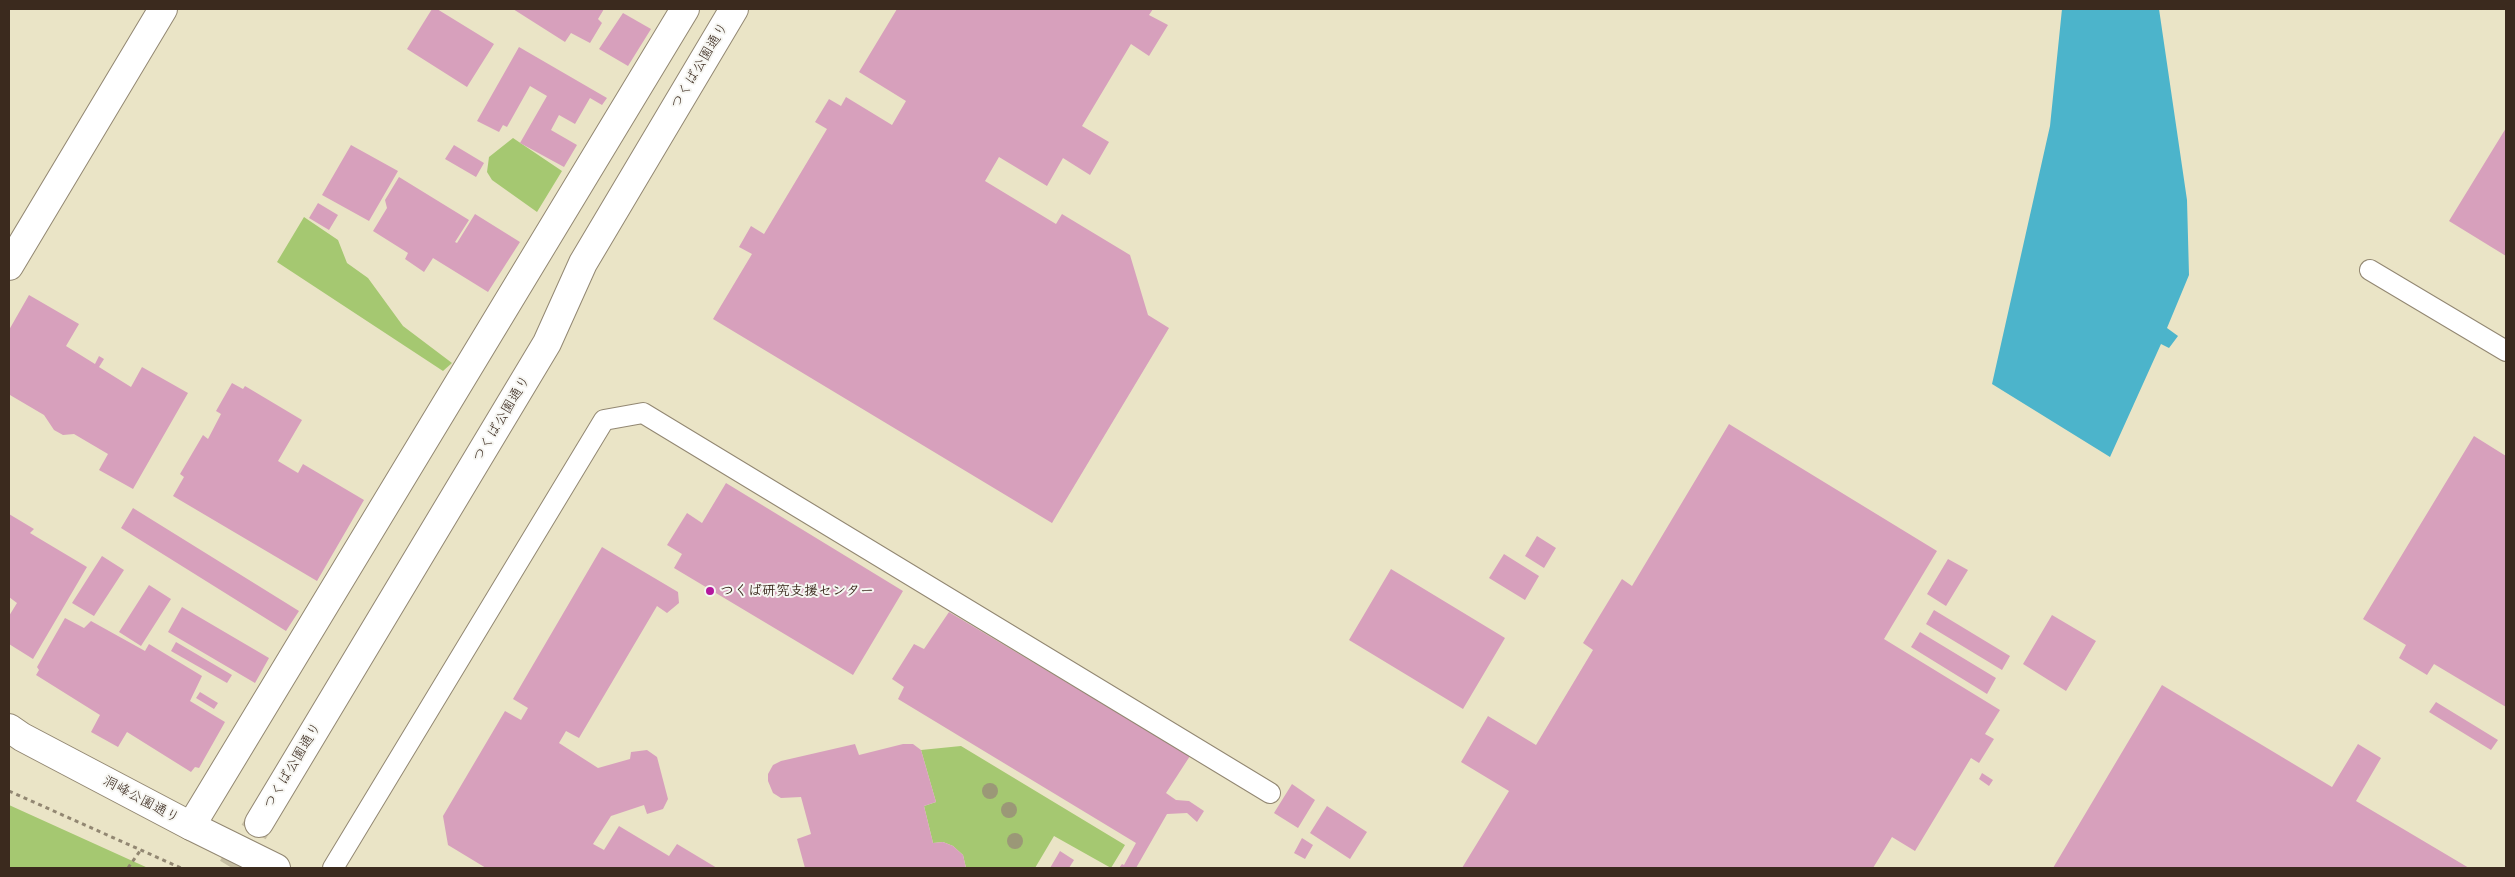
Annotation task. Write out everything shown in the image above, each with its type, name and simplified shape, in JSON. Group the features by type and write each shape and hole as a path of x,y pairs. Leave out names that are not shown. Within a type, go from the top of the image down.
{"street":[{"path":"9,266 163,9"},
{"path":"191,826 685,9"},
{"name":"つくば公園通り","path":"259,823 547,343 582,263 734,9"},
{"name":"洞峰公園通り","path":"9,728 22,737 191,826 276,868"}],"lane":[{"path":"2370,270 2506,351"},
{"path":"333,868 604,420 643,413 1270,793"}],"path":[{"path":"9,791 181,868"},
{"path":"128,868 140,851"}],"green space":[{"path":"513,138 562,171 537,212 492,180 487,172 489,157"},
{"path":"304,217 338,240 347,263 368,278 403,326 452,363 443,371 277,262"},
{"path":"961,746 1125,845 1111,868 1054,836 1035,868 966,868 963,855 953,846 943,842 933,843 924,806 936,802 921,750"},
{"path":"9,805 148,868 9,868"}],"water":[{"path":"2062,9 2159,9 2187,200 2189,275 2167,328 2178,336 2169,348 2161,344 2110,457 1992,384 2050,126"}],"building":[{"path":"432,9 437,9 494,44 467,87 407,49"},
{"path":"513,9 604,9 598,19 602,23 590,43 571,33 565,42"},
{"path":"897,9 1153,9 1149,15 1168,25 1149,56 1131,44 1082,126 1109,142 1090,175 1063,158 1047,186 999,157 985,181 1056,224 1062,214 1130,255 1148,315 1169,328 1052,523 713,319 752,254 739,247 751,226 764,234 827,129 815,122 829,99 841,106 846,97 892,125 906,101 859,72"},
{"path":"623,13 651,29 628,66 599,49"},
{"path":"519,47 607,98 602,105 590,98 575,124 559,115 551,130 577,145 564,167 520,143 547,96 530,86 507,127 503,125 499,132 477,121"},
{"path":"2506,128 2506,256 2449,221"},
{"path":"351,145 398,171 369,221 322,195"},
{"path":"454,145 484,163 476,177 445,159"},
{"path":"399,177 469,220 455,242 457,243 475,214 520,242 488,292 433,258 424,272 405,259 408,253 373,231 387,208 385,200"},
{"path":"318,203 338,215 329,230 309,218"},
{"path":"29,295 79,324 66,346 95,364 99,356 104,359 99,367 131,387 142,367 188,393 133,489 99,470 108,454 74,434 63,435 54,430 44,415 10,395 9,398 9,330"},
{"path":"232,383 243,389 245,386 302,420 278,461 298,473 303,464 364,500 317,581 173,496 184,477 180,474 203,435 208,439 221,414 216,411"},
{"path":"1729,424 1937,551 1884,639 2000,710 1985,734 1994,739 1979,763 1971,758 1915,851 1892,837 1873,868 1462,868 1509,791 1461,762 1488,716 1536,745 1593,650 1583,643 1622,579 1632,586"},
{"path":"2474,436 2506,456 2506,707 2434,664 2427,675 2399,658 2406,645 2363,619"},
{"path":"726,483 903,591 853,675 674,568 682,554 667,545 687,513 702,523"},
{"path":"133,508 299,611 286,631 121,528"},
{"path":"9,514 34,529 30,533 87,567 33,659 9,644 9,616 17,603 9,597"},
{"path":"1537,536 1556,548 1544,568 1525,556"},
{"path":"602,547 678,592 679,603 667,613 657,606 579,738 566,731 559,743 598,768 630,759 631,752 647,750 657,757 668,799 663,809 647,814 644,805 611,816 593,844 604,850 619,826 669,856 677,844 717,868 486,868 448,845 443,816 505,711 521,720 528,708 513,699"},
{"path":"1504,554 1539,576 1525,600 1489,578"},
{"path":"102,556 124,570 94,616 72,603"},
{"path":"1948,559 1968,570 1946,606 1927,594"},
{"path":"1391,569 1505,638 1463,709 1349,640"},
{"path":"149,585 171,599 141,646 119,632"},
{"path":"182,607 269,658 255,683 168,632"},
{"path":"1934,610 2010,656 2002,670 1926,624"},
{"path":"949,612 1190,756 1166,793 1176,800 1189,801 1204,811 1197,822 1187,813 1167,814 1136,868 1119,868 1122,864 1124,865 1136,843 898,699 904,687 892,679 914,644 924,649"},
{"path":"2052,615 2096,641 2066,691 2023,664"},
{"path":"65,618 84,628 91,621 145,651 149,644 202,676 190,701 225,722 199,768 195,767 191,772 127,732 118,747 91,732 100,715 36,675 39,670 37,667"},
{"path":"1920,632 1996,678 1987,694 1911,647"},
{"path":"176,642 232,675 227,683 171,651"},
{"path":"2162,685 2332,787 2358,744 2381,758 2356,801 2469,868 2053,868"},
{"path":"200,692 218,703 214,709 196,698"},
{"path":"2436,702 2498,740 2491,750 2429,712"},
{"path":"855,744 859,755 903,744 913,744 921,750 936,802 924,806 933,843 943,842 953,846 963,855 966,868 805,868 797,839 811,834 801,797 781,798 773,793 768,781 768,774 773,765 781,761"},
{"path":"1982,773 1993,780 1989,786 1979,779"},
{"path":"1292,784 1315,800 1298,828 1274,813"},
{"path":"1327,806 1367,832 1350,859 1310,833"},
{"path":"1302,838 1313,845 1305,859 1294,853"},
{"path":"1060,851 1074,860 1069,868 1050,868"}],"tunnel":[{"path":"232,868 259,823"}],"place":[{"name":"つくば研究支援センター","path":"710,591"}]}
